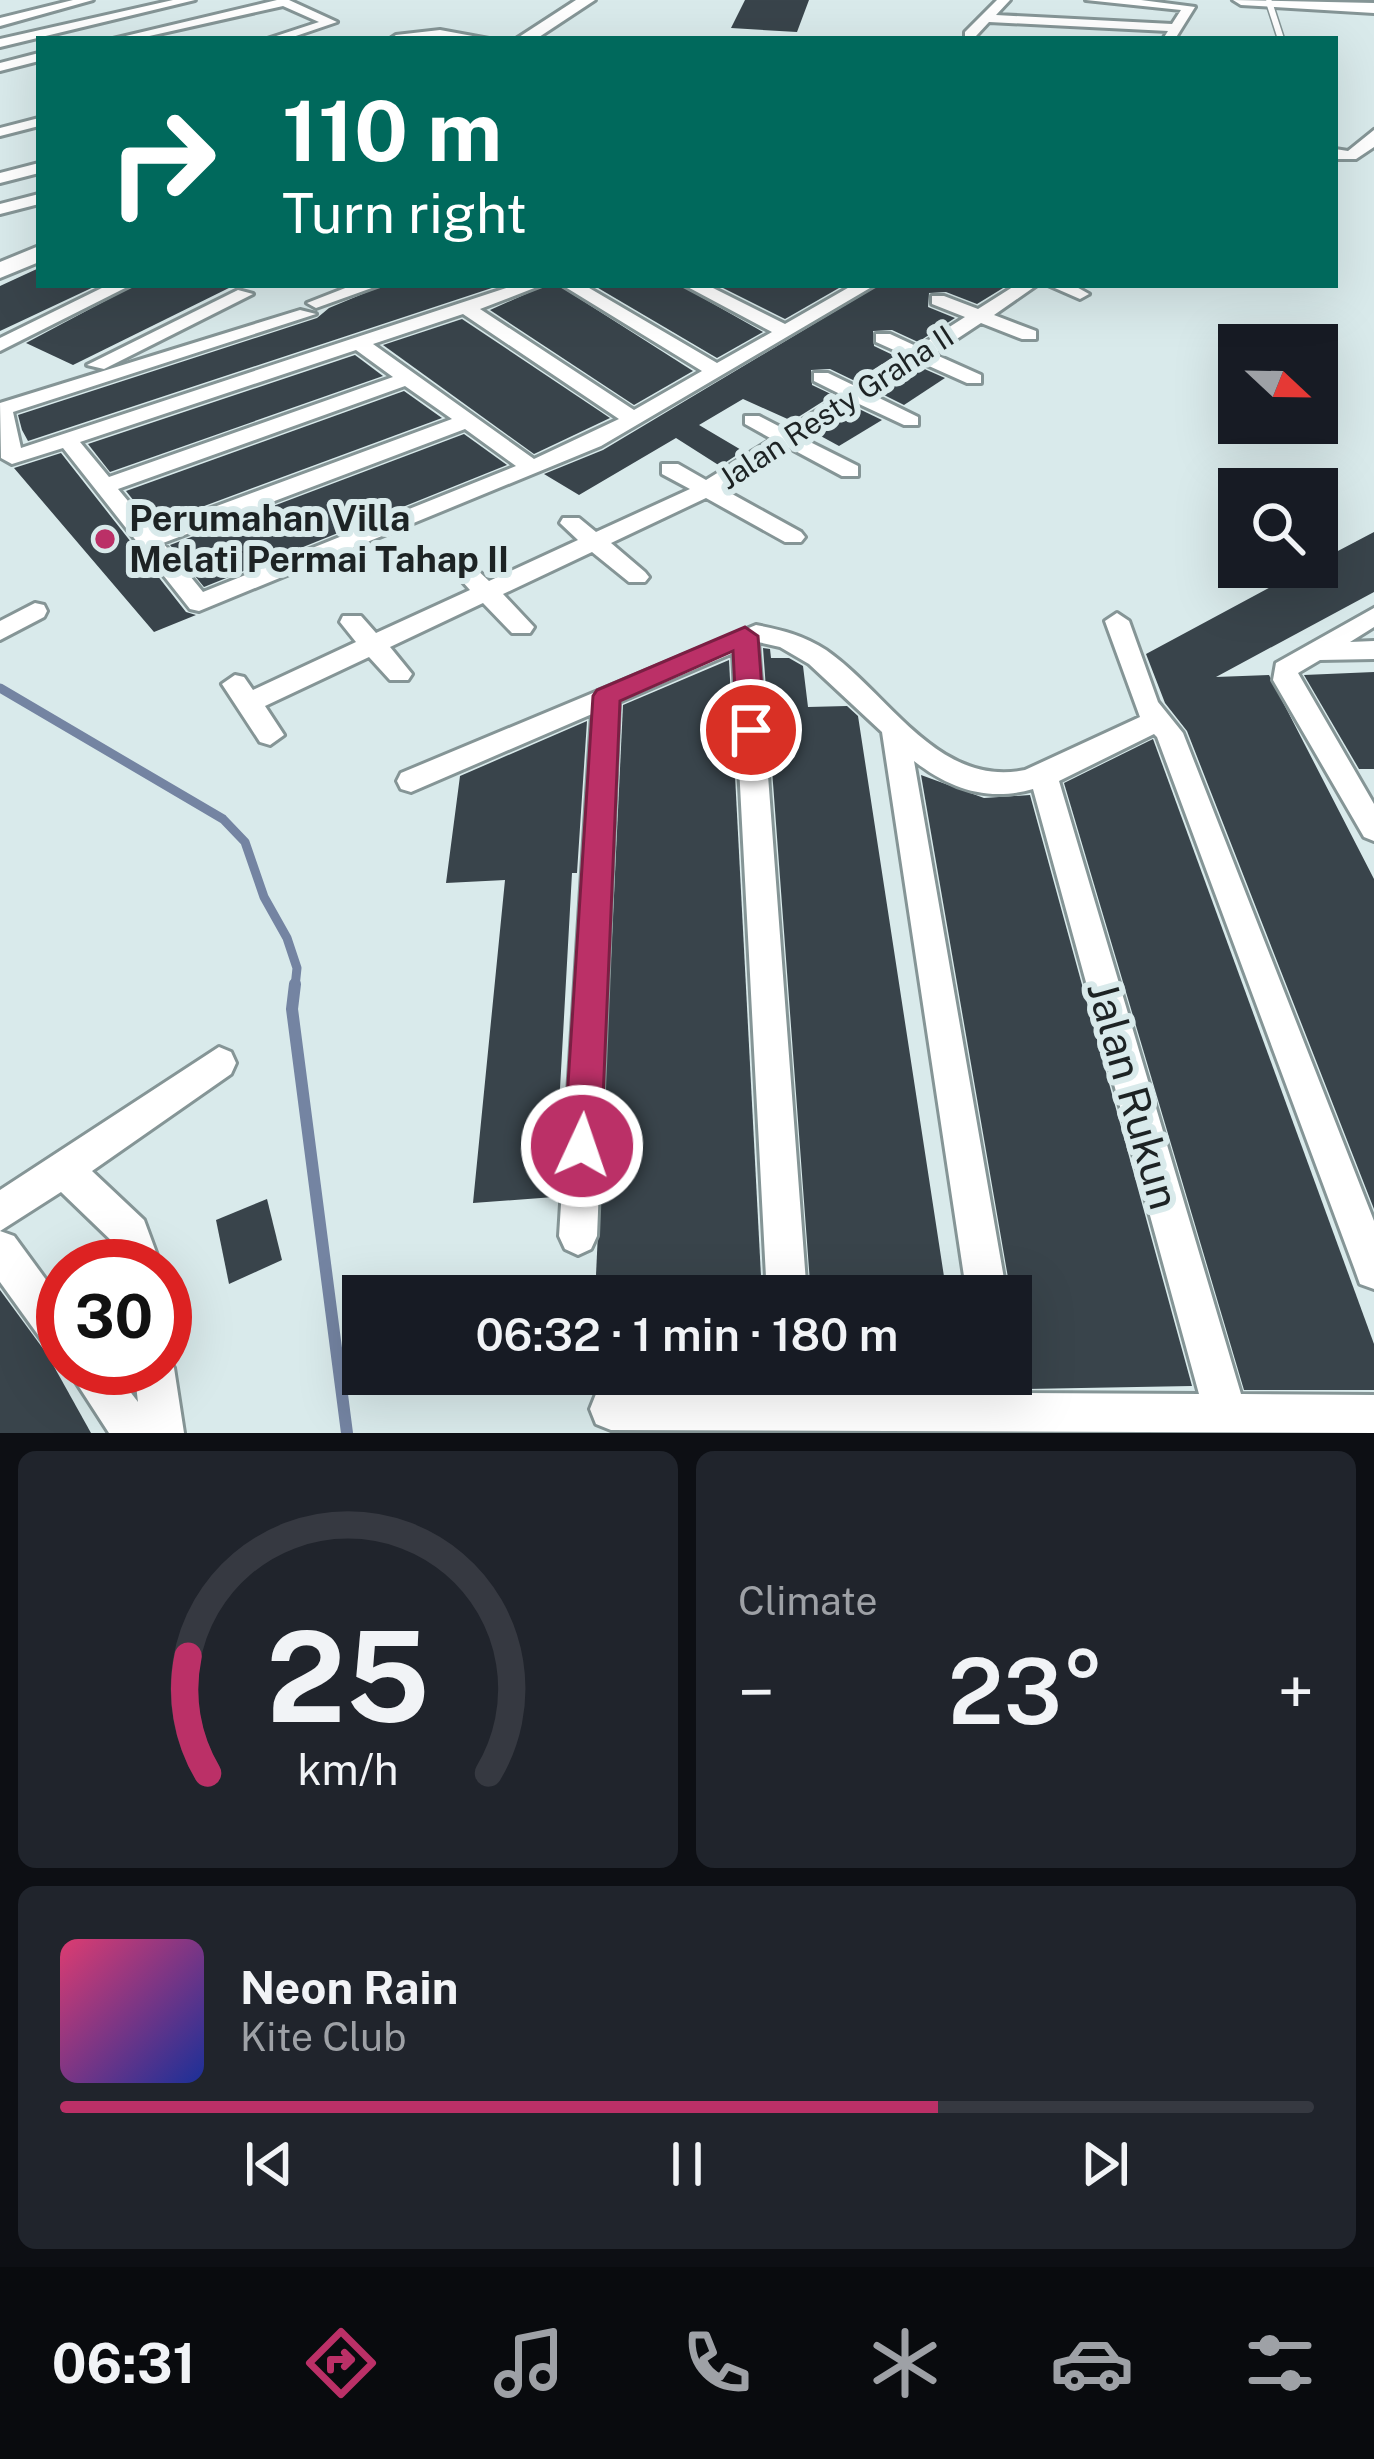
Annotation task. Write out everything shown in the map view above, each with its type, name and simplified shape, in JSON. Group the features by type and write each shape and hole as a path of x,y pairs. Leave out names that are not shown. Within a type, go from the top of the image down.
{"main road":[{"path":"529,36 586,0"},
{"path":"1241,0 1374,8"},
{"path":"0,271 36,255"}],"street":[{"path":"0,22 87,0"},
{"path":"0,43 188,0"},
{"path":"970,36 1004,0"},
{"path":"989,18 1173,33 1190,7 1092,0"},
{"path":"132,36 284,2 331,22 282,36"},
{"path":"422,36 457,36"},
{"path":"0,67 36,58"},
{"path":"0,132 31,125"},
{"path":"0,148 31,125"},
{"path":"1338,154 1352,156 1374,134"},
{"path":"0,178 36,169"},
{"path":"0,209 36,200"},
{"path":"0,345 116,288"},
{"path":"357,288 312,308 2,409 12,458 524,288"},
{"path":"576,288 716,371"},
{"path":"699,288 784,332"},
{"path":"67,440 199,603 594,442 856,288"},
{"name":"Jalan Resty Graha II","path":"270,735 242,693 373,645 706,490 1023,288"},
{"path":"1065,288 1081,294"},
{"path":"84,371 245,297"},
{"path":"938,300 1029,335"},
{"path":"465,307 633,419"},
{"path":"883,338 974,379"},
{"path":"357,343 532,467"},
{"path":"821,377 911,421"},
{"path":"104,486 408,378"},
{"path":"752,420 850,472"},
{"path":"148,540 467,421"},
{"path":"670,469 793,538"},
{"path":"571,523 637,578"},
{"path":"466,572 521,627"},
{"path":"0,632 35,611"},
{"path":"1374,616 1321,651 1286,667 1286,680 1362,783 1374,829"},
{"path":"1117,621 1146,706 1169,733 1374,1270"},
{"path":"352,622 399,674"},
{"path":"411,782 745,636 777,634 804,649 937,764 970,779 1002,785 1043,776 1159,719"},
{"path":"745,636 787,1275"},
{"path":"1321,651 1374,650"},
{"path":"578,1236 606,696"},
{"path":"895,730 984,1275"},
{"name":"Jalan Rukun","path":"1043,776 1228,1424"},
{"path":"0,1212 219,1063"},
{"path":"63,1169 133,1239"},
{"path":"0,1250 36,1299"},
{"path":"107,1395 135,1433"},
{"path":"158,1395 163,1433"},
{"path":"611,1409 782,1395"},
{"path":"810,1395 1228,1424 1374,1416"}],"lane":[{"path":"1269,2 1280,36"}],"building":[{"path":"745,0 809,0 797,32 731,28"},
{"path":"36,269 36,288 92,288 0,331 0,286"},
{"path":"129,288 229,288 73,365 26,343"},
{"path":"377,288 492,288 28,441 22,430 18,415 317,318"},
{"path":"539,288 563,288 693,371 634,405 490,310"},
{"path":"598,288 685,288 763,332 717,358"},
{"path":"723,288 839,288 785,319"},
{"path":"874,288 1003,288 977,304 946,292 929,293 928,307 955,318 918,342 892,330 873,331 874,346 895,356 855,381 830,369 811,370 812,385 833,395 792,421 743,399 699,425 743,451 720,466 676,438 579,495 544,474 603,450"},
{"path":"462,319 610,418 534,454 383,345"},
{"path":"355,355 383,376 110,472 88,444"},
{"path":"920,367 945,378 904,405 880,393"},
{"path":"404,391 442,418 153,525 126,491"},
{"path":"857,408 882,420 839,446 817,434"},
{"path":"464,434 507,465 204,587 170,545"},
{"name":"Perumahan Villa Melati Permai Tahap II","path":"61,453 186,612 196,615 154,632 14,468"},
{"path":"1374,532 1374,592 1216,677 1269,675 1374,879 1374,1209 1187,731 1165,703 1146,654 1269,588 1338,588 1338,551"},
{"path":"763,648 770,649 771,658 789,658 803,666 808,707 847,706 858,716 944,1275 809,1275"},
{"path":"729,660 761,1275 596,1275 623,705"},
{"path":"1374,672 1374,769 1359,769 1304,675"},
{"path":"587,721 577,873 572,873 554,1197 473,1203 505,880 446,883 460,776"},
{"path":"1153,739 1374,1344 1374,1390 1244,1390 1064,783"},
{"path":"921,775 984,798 1030,795 1192,1386 1032,1389 1032,1275 1008,1275"},
{"path":"267,1199 282,1260 229,1284 216,1220"},
{"path":"0,1290 36,1339 36,1395 70,1395 91,1433 0,1433"}],"waterway":[{"path":"0,688 223,819 245,842 264,897 287,938 297,968 295,987"},
{"path":"295,984 292,1009 347,1433"}],"place":[{"name":"Perumahan Villa Melati Permai Tahap II","path":"105,539"}],"route":[{"path":"582,1146 606,696 745,636 751,730"}]}
